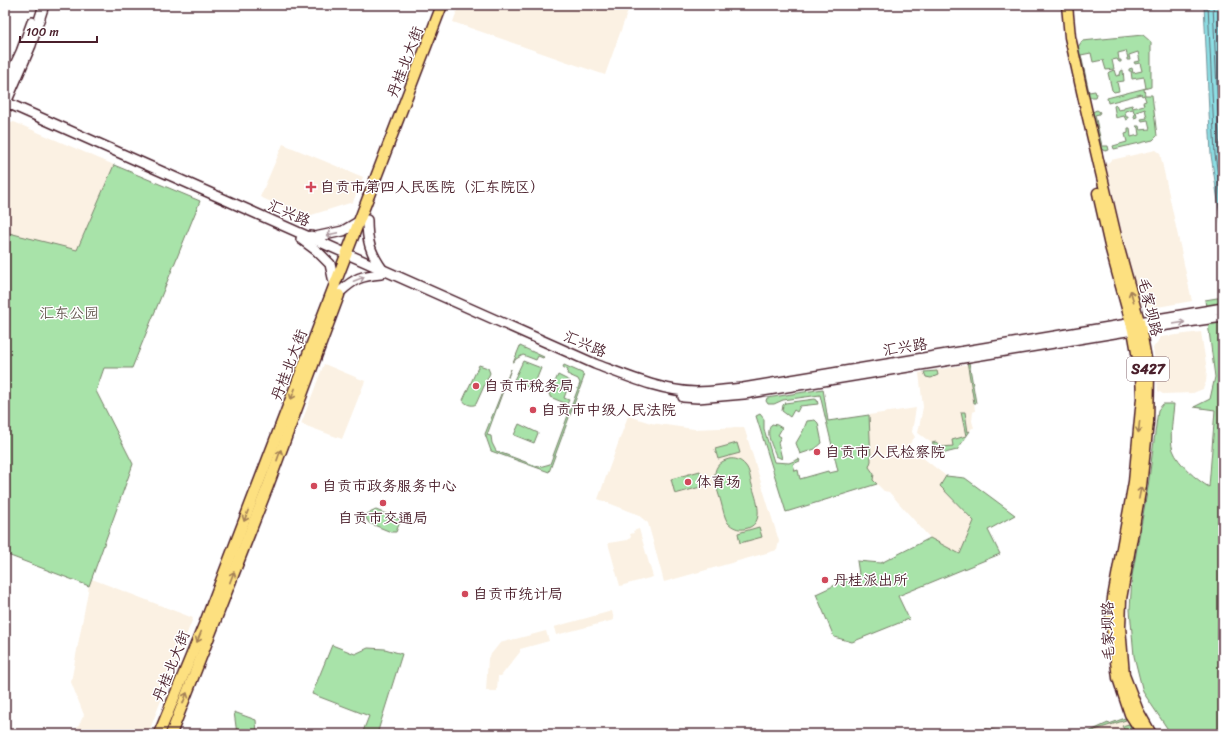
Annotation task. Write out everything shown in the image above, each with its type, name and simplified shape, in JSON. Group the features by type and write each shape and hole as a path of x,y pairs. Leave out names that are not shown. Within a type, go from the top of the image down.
{"main road":[{"path":"5,86 21,52 38,5"},
{"path":"5,104 31,45 44,5"},
{"name":"丹桂北大街","path":"364,220 442,5"},
{"name":"丹桂北大街","path":"159,734 206,620 449,5"},
{"name":"毛家坝路","path":"1061,5 1064,38 1110,246 1136,326 1142,398 1134,482 1113,598 1111,621 1118,678 1130,714 1143,734"},
{"name":"毛家坝路","path":"1067,5 1070,37 1092,137 1136,326 1149,375 1148,422 1141,486 1121,600 1120,626 1124,676 1138,711 1151,734"},
{"name":"汇兴路","path":"5,104 349,258 608,369 653,385 677,390 697,392 750,386 1196,316"},
{"path":"364,220 373,256 381,272 354,280 337,289 330,264 301,236 315,237 343,231 364,220"},
{"name":"丹桂北大街","path":"171,734 268,486 337,289"},
{"path":"1196,316 1223,308"},
{"path":"1196,316 1223,317"}],"shaded area":[{"path":"459,5 630,5 605,75 453,22"},
{"path":"14,122 114,165 77,250 5,232 5,125"},
{"name":"自贡市第四人民医院（汇东院区）","path":"283,144 363,177 353,202 305,217 260,197"},
{"path":"1156,150 1160,153 1192,301 1152,308 1142,304 1129,264 1106,165 1111,160"},
{"path":"1201,332 1207,370 1206,382 1203,389 1193,393 1163,394 1158,391 1153,348 1161,337"},
{"path":"324,364 365,381 342,439 301,424"},
{"path":"970,364 975,411 973,412 972,421 974,428 972,428 957,450 945,453 918,433 923,407 919,373"},
{"path":"916,408 912,432 915,437 908,446 946,476 940,486 974,521 960,555 930,538 889,492 884,491 873,480 874,473 869,467 869,415"},
{"path":"628,416 651,423 694,429 744,427 779,541 777,550 664,582 648,523 637,514 598,499"},
{"path":"639,529 653,577 620,586 608,543 628,540 631,537 630,534 634,533 633,531"},
{"path":"92,579 193,618 148,734 74,734 84,715 71,682 89,586"},
{"path":"612,611 614,620 556,635 554,627"},
{"path":"546,631 549,641 520,649 520,652 501,676 498,676 497,691 486,691 488,658 500,643"},
{"path":"1125,718 1135,734 1084,734 1108,723 1109,724"}],"green space":[{"path":"1143,35 1151,42 1151,87 1144,89 1145,95 1152,95 1157,136 1153,140 1114,149 1113,146 1127,142 1125,134 1128,133 1128,128 1130,128 1131,137 1139,135 1138,128 1136,126 1139,126 1140,130 1150,129 1148,120 1142,121 1141,119 1147,118 1145,109 1136,112 1137,117 1134,118 1135,115 1133,109 1125,111 1128,119 1126,120 1124,116 1116,118 1114,106 1116,105 1118,110 1132,105 1133,108 1144,105 1143,102 1146,101 1144,95 1142,96 1141,94 1108,103 1107,98 1146,88 1144,77 1132,79 1131,71 1129,71 1129,69 1132,68 1133,73 1142,71 1140,63 1135,64 1134,62 1140,61 1138,52 1129,55 1130,60 1127,60 1128,58 1126,51 1118,53 1119,60 1121,60 1121,62 1117,59 1112,60 1114,69 1106,70 1103,60 1093,62 1091,53 1081,55 1089,92 1095,91 1096,94 1095,97 1089,97 1078,47 1082,41"},
{"path":"1114,70 1116,76 1120,75 1121,71 1123,70 1124,81 1117,82 1119,91 1114,92 1112,90 1108,73"},
{"path":"1097,110 1100,112 1099,114 1095,115 1102,146 1108,146 1109,150 1105,151 1101,149 1092,112"},
{"name":"汇东公园","path":"114,165 200,201 132,368 104,368 96,391 133,464 89,586 5,554 5,232 77,250"},
{"path":"1223,297 1223,734 1171,734 1143,692 1134,656 1130,610 1132,576 1148,487 1158,410 1163,404 1174,404 1171,440 1175,455 1188,471 1209,487 1215,410 1194,407 1210,399 1215,377 1205,300"},
{"path":"520,346 544,357 538,356 536,360 523,355 516,359 513,363"},
{"path":"523,361 541,368 533,388 531,387 531,389 514,380"},
{"path":"967,361 969,362 976,403 974,403"},
{"path":"479,365 488,368 490,373 476,404 469,405 463,400"},
{"path":"564,365 582,373 584,377 549,472 491,451 485,434 511,369 487,435 491,436 492,443 496,451 539,467 550,464 580,383 578,379 567,374 568,370 563,367"},
{"path":"937,371 938,375 931,378 926,377 924,372"},
{"path":"558,375 570,381 564,398 569,400 567,404 550,397 549,395"},
{"path":"823,389 828,421 869,415 871,461 869,467 874,474 873,480 877,484 786,512 756,416 760,414 764,419 764,429 774,462 789,463 799,459 800,461 793,464 795,471 798,470 800,479 828,471 829,473 838,471 820,395 783,400 774,404 768,404 766,401 767,398"},
{"path":"817,400 818,404 800,406 797,412 794,410 790,417 782,411 785,403"},
{"path":"961,412 965,412 968,432 970,431 957,450 945,453 932,443 936,442 942,447 953,446 952,440 966,436"},
{"path":"815,420 818,423 822,443 815,449 800,454 796,443 807,421"},
{"path":"519,424 538,433 534,443 514,435"},
{"path":"772,424 782,428 778,435 781,437 778,442 782,459 776,456 770,440 769,432"},
{"path":"737,443 740,453 718,459 715,449"},
{"path":"729,459 736,459 747,467 757,504 758,517 756,522 751,527 744,529 735,528 728,523 716,483 715,471 717,466"},
{"name":"体育场","path":"700,471 704,486 675,494 671,479"},
{"path":"946,476 965,478 1015,515 988,530 1000,554 898,596 909,619 852,642 834,637 816,594 859,574 857,561 881,563 930,538 960,554 974,521 940,486"},
{"path":"376,510 399,519 400,522 396,532 391,532 369,523 366,518 367,514"},
{"path":"759,527 762,537 740,543 738,533"},
{"path":"332,645 355,654 368,648 385,649 402,654 377,734 362,734 369,716 312,694"},
{"path":"234,712 256,720 257,734 237,734"},
{"path":"1125,718 1126,720 1095,730 1089,734 1084,734 1108,723 1109,724"},
{"path":"1129,724 1135,734 1127,734 1122,726"},
{"path":"987,729 1016,734 991,731 985,734 978,734 979,731"}],"water":[{"path":"1204,5 1223,5 1223,234 1211,155"}],"place":[{"name":"自贡市第四人民医院（汇东院区）","path":"311,187"},
{"name":"自贡市税务局","path":"476,386"},
{"name":"自贡市中级人民法院","path":"533,410"},
{"name":"自贡市人民检察院","path":"817,452"},
{"name":"体育场","path":"688,482"},
{"name":"自贡市政务服务中心","path":"314,486"},
{"name":"自贡市交通局","path":"383,503"},
{"name":"丹桂派出所","path":"825,580"},
{"name":"自贡市统计局","path":"465,594"}]}
